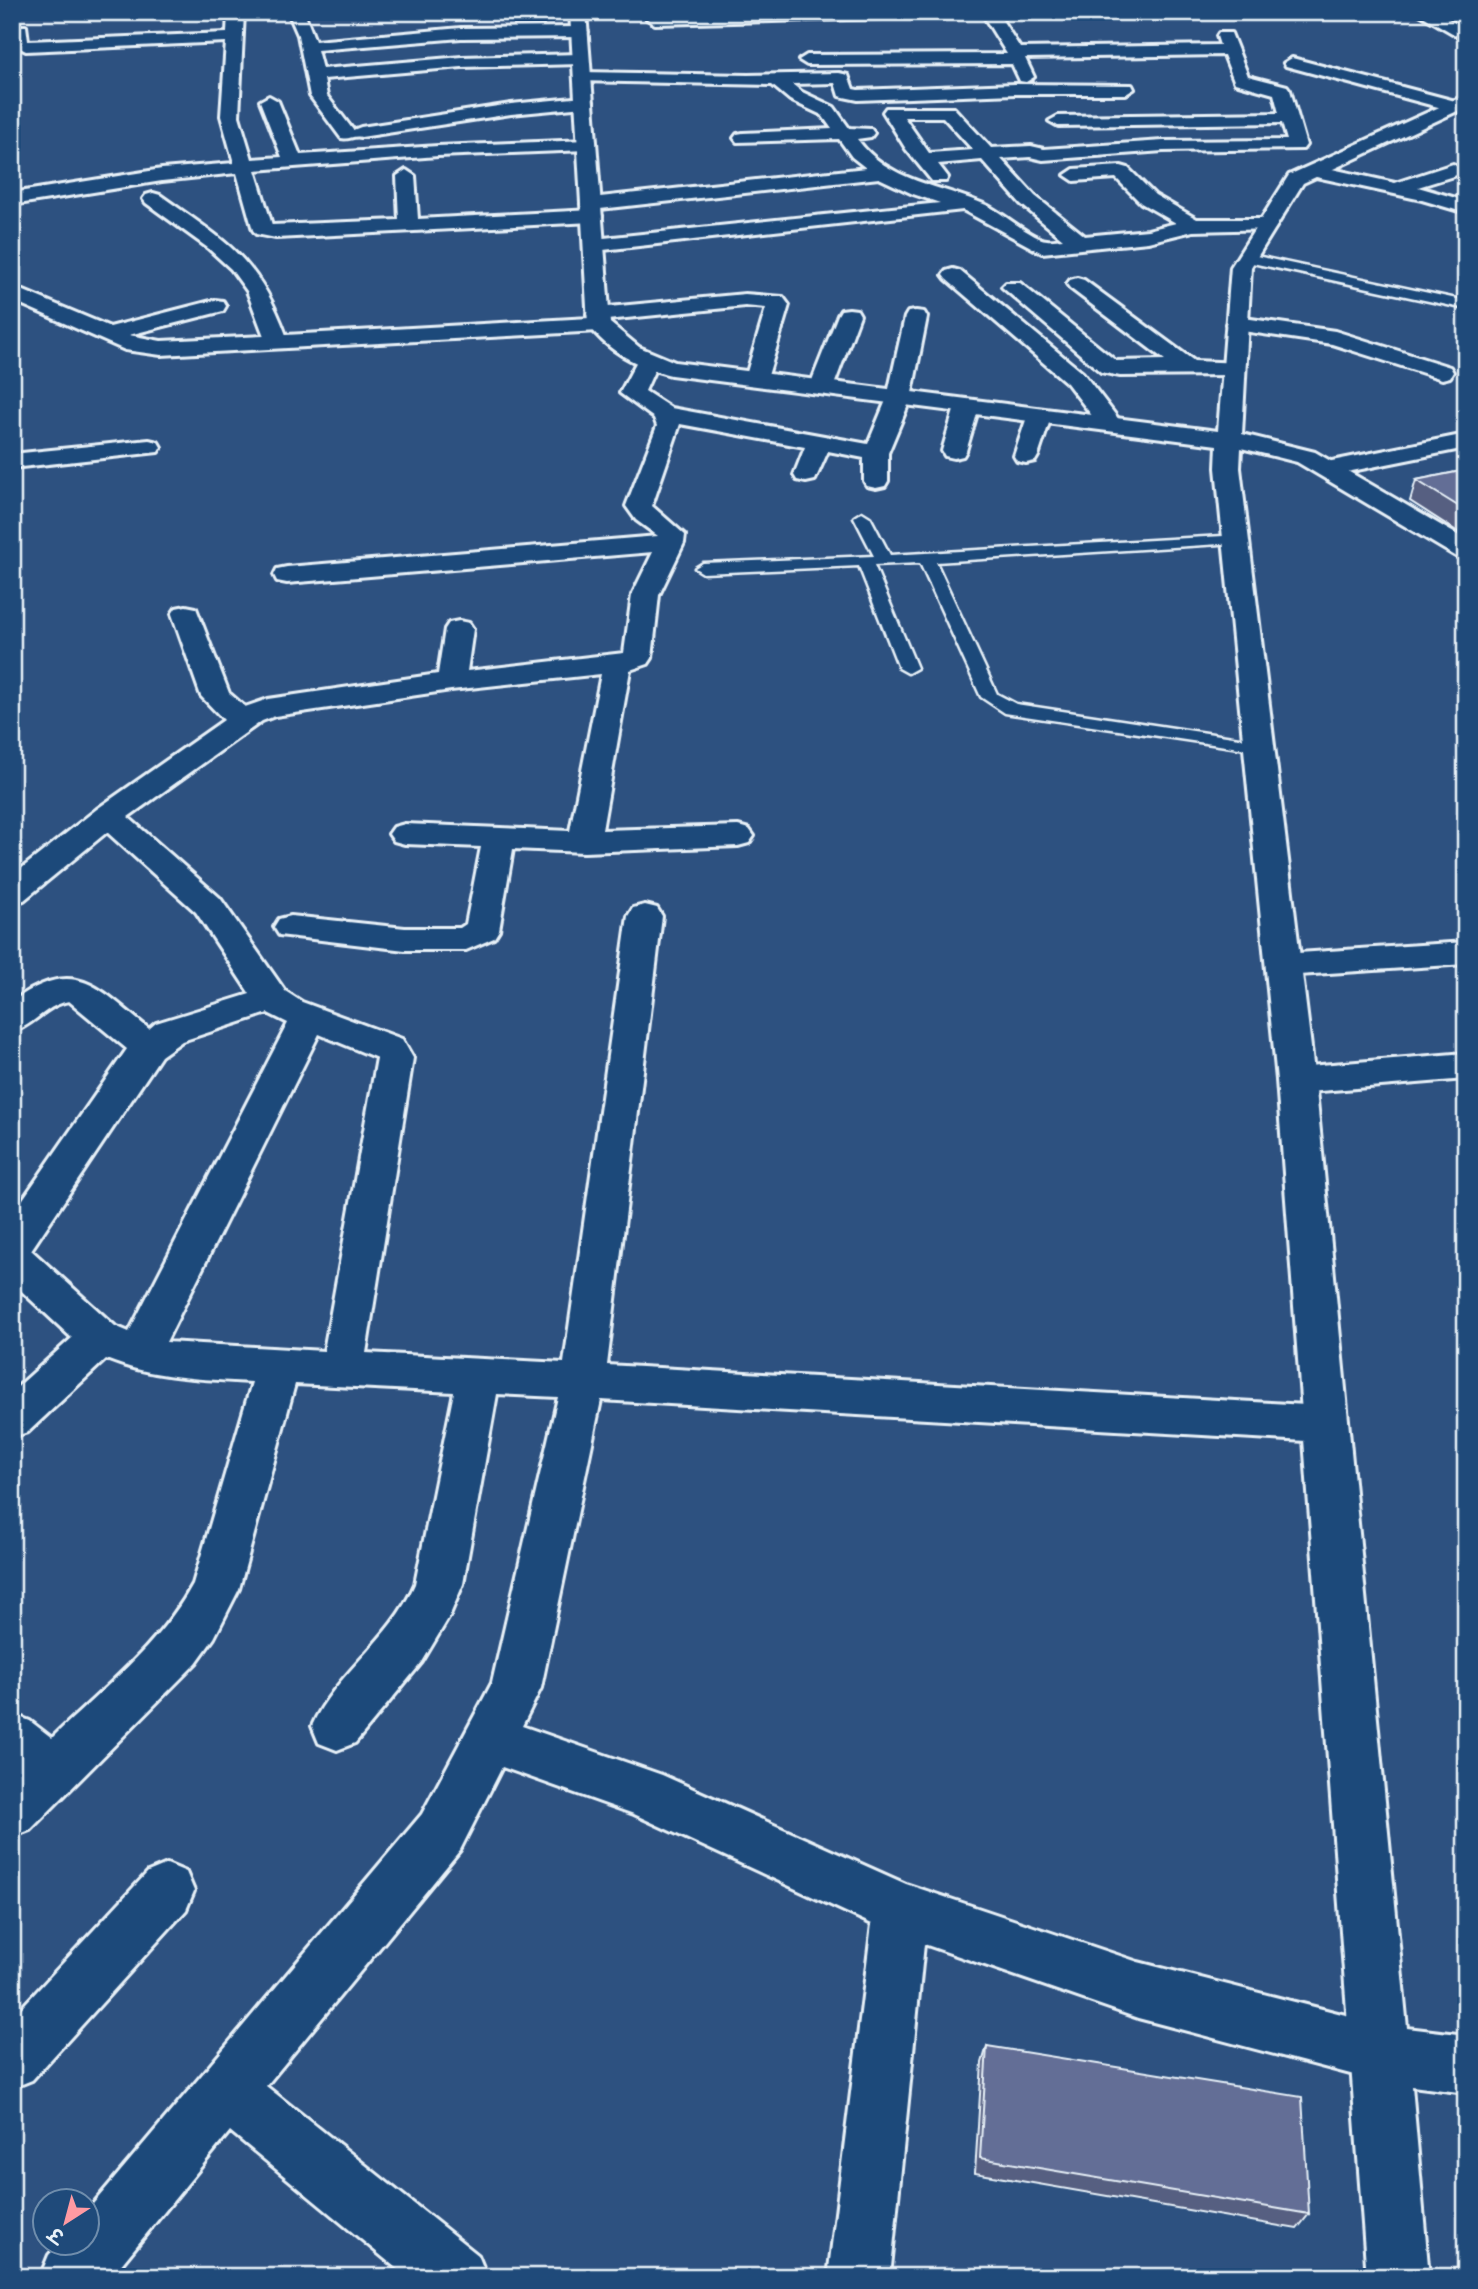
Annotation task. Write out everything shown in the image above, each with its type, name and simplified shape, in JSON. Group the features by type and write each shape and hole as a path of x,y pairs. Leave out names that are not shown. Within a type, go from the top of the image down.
{"street":[{"path":"296,12 308,46 318,96 342,127"},
{"path":"989,12 1017,56 1027,79 1016,80 1015,89"},
{"path":"1424,12 1466,36"},
{"path":"655,21 884,13 896,31"},
{"path":"231,15 236,37 230,116 263,230"},
{"path":"308,46 579,22 599,319 612,339 627,351 671,368 1039,417 1229,439 1306,457 1466,551"},
{"path":"22,28 20,44 26,46 236,37"},
{"path":"838,78 832,44 857,43"},
{"path":"794,61 1017,56 1079,44 1227,43 1230,67 1245,82 1281,90 1289,118 1313,160"},
{"path":"314,75 462,62 582,68 658,79 838,78 842,79 845,92 852,94 1126,89"},
{"path":"658,79 658,65 726,63"},
{"path":"1293,63 1460,103"},
{"path":"1134,68 1198,68"},
{"path":"748,80 775,137"},
{"path":"777,80 796,96 828,111 864,158 882,172 920,190 989,215 1042,247 1148,236 1193,225 1268,225"},
{"path":"269,101 292,141 293,161"},
{"path":"342,127 584,102"},
{"path":"1398,2277 1296,1080 1228,468 1241,267 1296,179 1313,160 1460,103"},
{"path":"322,137 342,127 443,106"},
{"path":"961,204 902,131 892,112 946,110 984,155 1028,200 1082,244"},
{"path":"1058,121 1289,118"},
{"path":"743,138 902,131"},
{"path":"12,187 132,167 587,145"},
{"path":"864,158 1031,151 1043,155 1163,146 1313,160 1466,207"},
{"path":"1163,146 1181,161"},
{"path":"12,199 244,162"},
{"path":"1397,188 1453,170"},
{"path":"203,236 591,210 882,172"},
{"path":"1009,181 1121,172 1148,199 1193,225"},
{"path":"407,176 409,224"},
{"path":"153,200 203,236 247,275 259,295 277,341"},
{"path":"594,245 961,204"},
{"path":"953,275 1075,378 1111,425"},
{"path":"1077,284 1188,367"},
{"path":"1013,287 1110,367 1234,368"},
{"path":"12,292 133,345 161,348 599,319 745,300 775,302 778,305 756,379"},
{"path":"12,308 35,302"},
{"path":"106,334 215,306"},
{"path":"821,388 849,315"},
{"path":"876,481 876,453 899,398 916,317"},
{"path":"1237,324 1335,338 1442,372"},
{"path":"648,360 632,393 664,414 876,453"},
{"path":"954,451 967,407"},
{"path":"12,894 108,816 242,721 268,708 452,681 617,663 638,658 642,608 649,587 671,543 672,535 642,513 639,506 669,426 664,414"},
{"path":"1026,456 1039,417"},
{"path":"1327,469 1466,441"},
{"path":"806,475 818,443"},
{"path":"12,461 149,447"},
{"path":"287,575 671,543"},
{"path":"186,614 216,696 242,721"},
{"path":"452,681 459,629"},
{"path":"584,842 617,663"},
{"path":"108,816 208,905 272,999 289,1010 377,1041 388,1048 395,1058 342,1369"},
{"path":"405,834 584,842 738,836"},
{"path":"291,927 405,939 466,939 476,936 482,930 499,839"},
{"path":"71,2277 441,1832 516,1688 583,1381 645,916"},
{"path":"1283,965 1466,953"},
{"path":"12,1020 51,992 64,988 78,990 148,1047"},
{"path":"12,1247 148,1047 169,1032 272,999"},
{"path":"139,1354 309,1017"},
{"path":"1296,1080 1466,1066"},
{"path":"12,1257 100,1338 139,1354 176,1361 583,1381 1324,1424"},
{"path":"12,1419 100,1338"},
{"path":"12,1812 179,1647 197,1623 215,1589 278,1366"},
{"path":"337,1726 405,1646 425,1617 439,1584 479,1376"},
{"path":"12,1738 54,1770"},
{"path":"489,1738 644,1793 901,1909 1138,1990 1381,2053 1466,2064"},
{"path":"12,2060 166,1891"},
{"path":"859,2277 901,1909"},
{"path":"226,2091 456,2277"}],"lane":[{"path":"1247,258 1466,305"},
{"path":"862,517 884,559"},
{"path":"703,568 926,558 1236,538"},
{"path":"926,558 990,696 1000,705 1011,709 1259,746"},
{"path":"864,559 908,668"}],"building":[{"path":"1466,470 1466,511 1416,480"},
{"path":"987,2046 1302,2097 1309,2214 980,2158"}]}
